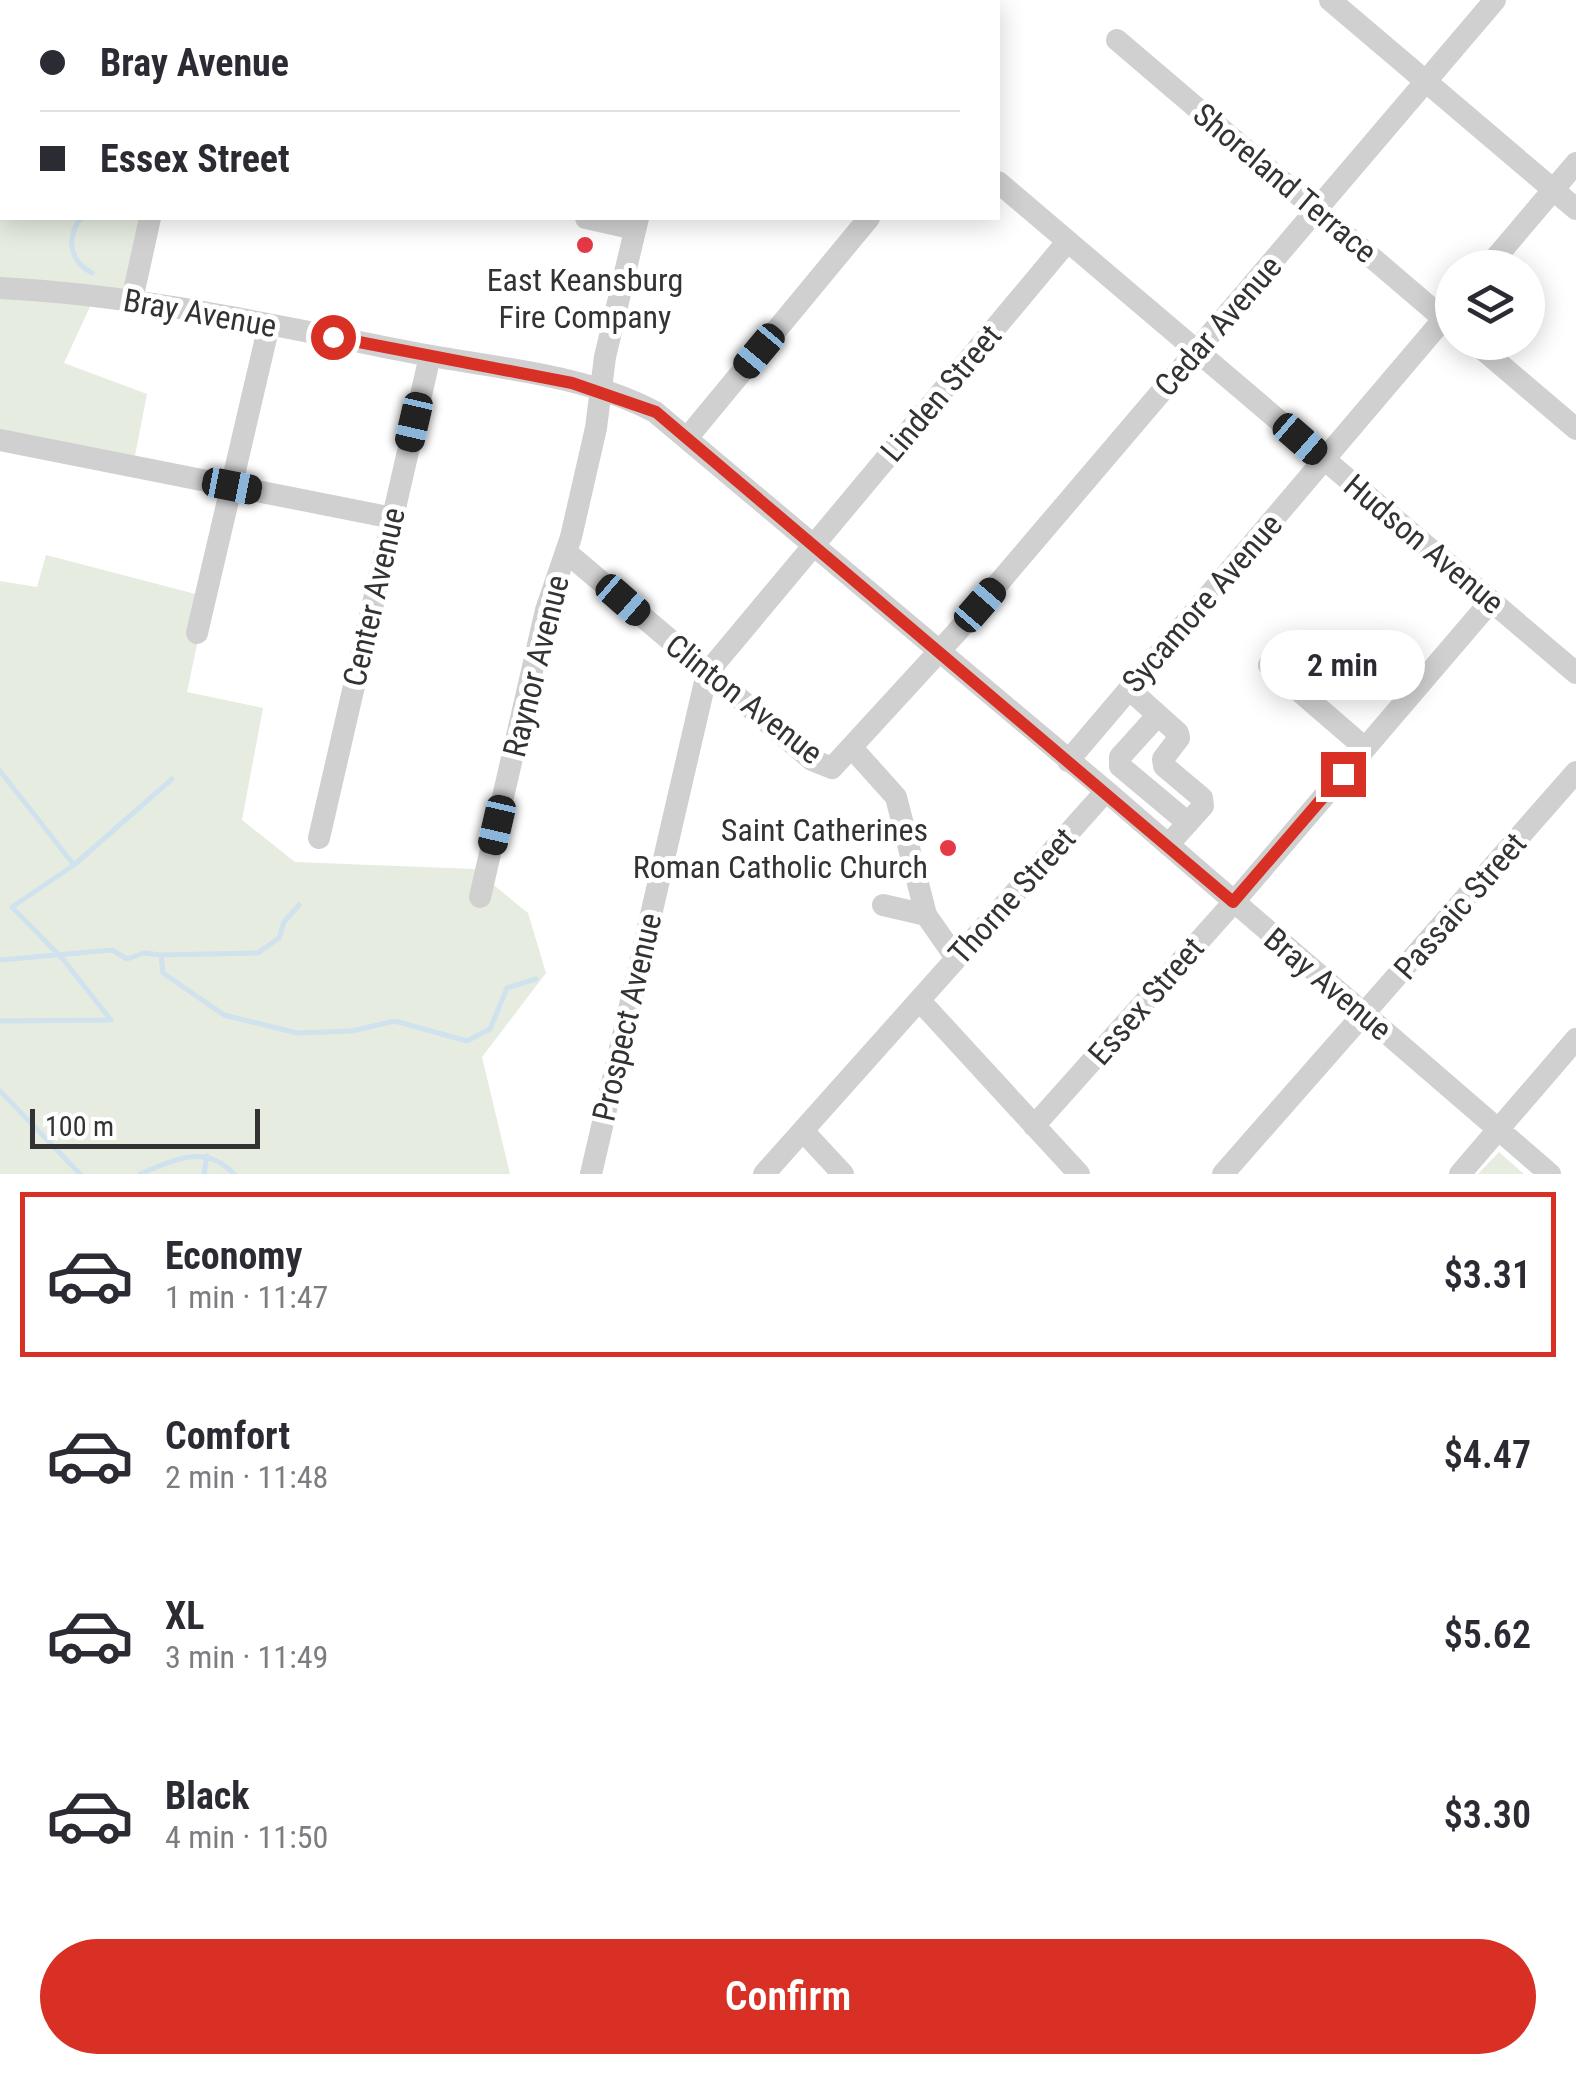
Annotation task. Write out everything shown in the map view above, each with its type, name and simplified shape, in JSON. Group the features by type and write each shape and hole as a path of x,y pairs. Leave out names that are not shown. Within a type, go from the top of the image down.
{"street":[{"path":"1330,0 1576,208"},
{"name":"Cedar Avenue","path":"832,768 1197,351 1495,0"},
{"name":"Shoreland Terrace","path":"1117,40 1435,306"},
{"path":"1503,250 1576,163"},
{"name":"Hudson Avenue","path":"1000,184 1576,673"},
{"path":"132,300 150,220"},
{"path":"606,220 636,223"},
{"path":"688,437 868,220"},
{"name":"Raynor Avenue","path":"480,897 546,610 566,552 601,392 604,357 636,223"},
{"name":"Linden Street","path":"812,544 1067,242"},
{"name":"Bray Avenue","path":"0,288 132,300 430,356 601,392 642,405 688,437 1106,791 1550,1174"},
{"path":"198,633 269,325"},
{"name":"Sycamore Avenue","path":"1068,760 1435,335"},
{"name":"Center Avenue","path":"318,838 430,356"},
{"path":"1495,360 1575,427"},
{"path":"0,440 393,518"},
{"name":"Prospect Avenue","path":"591,1174 707,673 812,544"},
{"name":"Clinton Avenue","path":"566,552 812,760 832,768"},
{"name":"Essex Street","path":"1034,1126 1492,601"},
{"path":"1269,665 1365,748"},
{"path":"1128,689 1179,738 1163,759 1164,766 1202,798 1203,806 1168,844"},
{"path":"1158,715 1120,757 1120,766 1188,823"},
{"path":"852,748 896,797 926,915 956,958"},
{"name":"Passaic Street","path":"1223,1174 1366,1016 1576,772"},
{"name":"Thorne Street","path":"764,1174 1106,791"},
{"path":"883,906 926,915"},
{"path":"920,1002 1078,1174"},
{"path":"1467,1172 1576,1038"},
{"path":"803,1131 843,1174"}],"shaded area":[{"path":"0,220 150,220 133,303 95,296 64,363 147,394 132,471 0,445"},
{"path":"46,555 207,597 187,692 263,708 242,820 295,862 474,869 528,913 546,973 482,1057 510,1174 0,1174 0,581 37,587"},
{"path":"1499,1152 1524,1174 1478,1174"}],"waterway":[{"path":"80,220 73,233 72,248 78,262 92,273"},
{"path":"0,771 74,865"},
{"path":"0,1021 111,1020 62,958 12,907 74,865 172,779"},
{"path":"161,955 258,953 279,938 284,922 299,905"},
{"path":"0,960 112,950 127,959 144,953 161,955 163,973 224,1015 297,1033 352,1031 395,1021 467,1041 490,1029 507,988 536,979"},
{"path":"0,1091 80,1174"},
{"path":"204,1174 207,1156"},
{"path":"140,1174 189,1157 212,1159 234,1174"}],"place":[{"name":"East Keansburg Fire Company","path":"585,245"},
{"name":"Saint Catherines Roman Catholic Church","path":"948,848"}],"route":[{"path":"333,337 572,383 656,412 1233,902 1343,774"}]}
